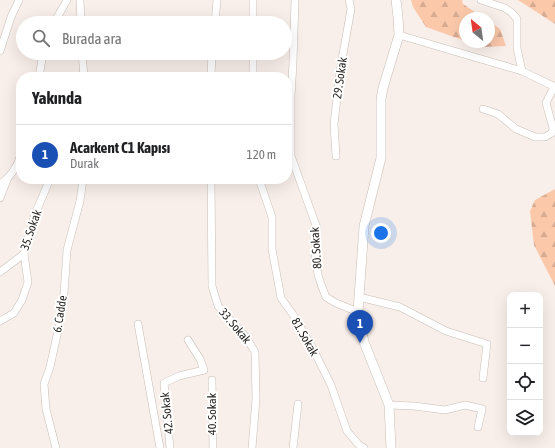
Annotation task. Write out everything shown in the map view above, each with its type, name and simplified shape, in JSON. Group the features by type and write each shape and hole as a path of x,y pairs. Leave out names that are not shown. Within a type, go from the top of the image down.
{"main road":[{"path":"391,448 389,405 364,342 358,312 364,226 381,158 381,99 399,35 396,0"}],"street":[{"path":"0,51 11,17 19,0"},
{"path":"58,16 67,0"},
{"path":"80,0 81,16"},
{"path":"216,16 217,0"},
{"path":"253,0 253,16"},
{"name":"80. Sokak","path":"292,80 296,0"},
{"name":"29. Sokak","path":"336,156 334,124 340,71 351,9 349,0"},
{"path":"481,0 504,8 512,13 517,19 517,48 522,71"},
{"path":"399,35 522,71 555,87 546,103 553,128 553,134 545,137 535,137 516,129 498,114 483,108"},
{"path":"40,72 42,60"},
{"path":"83,60 84,72"},
{"path":"211,72 212,60"},
{"path":"253,60 253,72"},
{"name":"80. Sokak","path":"292,159 317,228 315,253 318,275 326,297 358,312"},
{"path":"0,198 16,166"},
{"path":"0,184 8,180"},
{"name":"35. Sokak","path":"0,272 24,254 35,214 48,184"},
{"name":"6. Cadde","path":"56,448 46,409 44,384 50,367 63,308 67,250 80,201 82,184"},
{"name":"33. Sokak","path":"211,184 212,286 218,306 246,337 255,352 256,399 252,448"},
{"name":"81. Sokak","path":"261,184 272,217 272,249 281,298 294,316 311,345 331,385 347,431 359,445 364,448"},
{"path":"0,321 14,313 22,300 28,282 24,254"},
{"path":"359,297 400,306 446,331 487,344 483,378"},
{"name":"42. Sokak","path":"138,324 160,448"},
{"name":"42. Sokak","path":"170,448 164,383 179,376 204,370 200,359 188,340"},
{"name":"40. Sokak","path":"212,380 212,448"},
{"path":"293,448 298,404"},
{"path":"389,405 414,406 445,410 465,406 482,409 478,427"}],"green space":[{"path":"411,0 462,0 463,4 475,12 459,12 459,39 426,27 413,7"},
{"path":"518,0 555,0 555,24"},
{"path":"495,25 500,29 506,46 495,46"},
{"path":"555,189 555,286 534,245 530,211 535,200"}],"place":[{"name":"Acarkent C1 Kapısı","path":"360,343"}]}
